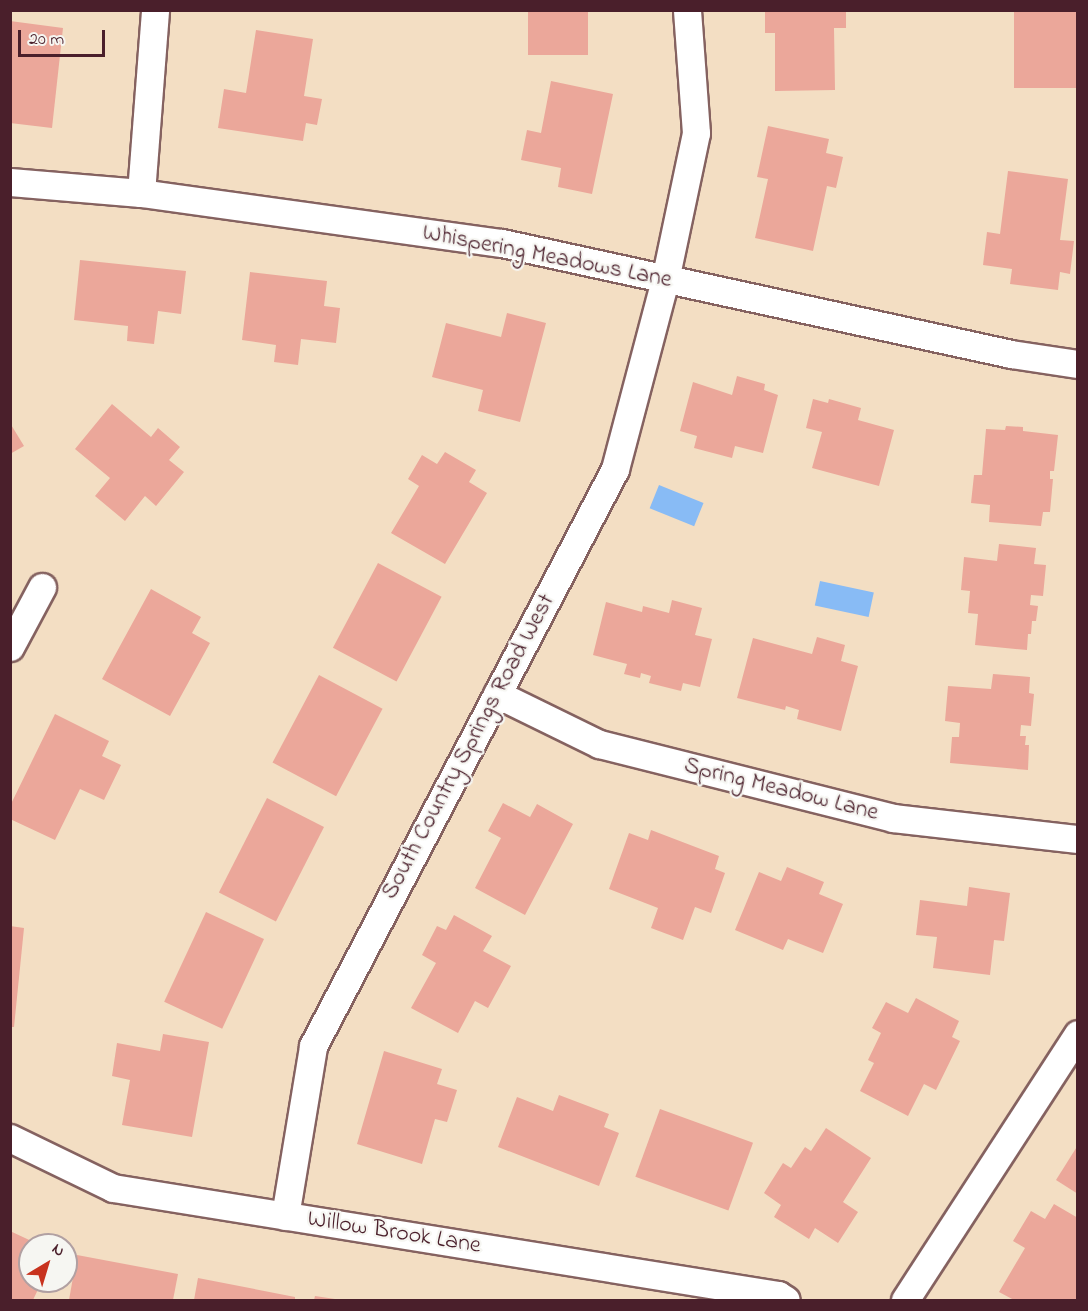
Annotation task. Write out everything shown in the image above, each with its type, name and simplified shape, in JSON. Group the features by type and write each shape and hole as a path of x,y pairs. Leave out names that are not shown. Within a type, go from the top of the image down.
{"street":[{"path":"141,194 155,10"},
{"name":"South Country Springs Road West","path":"285,1216 313,1046 615,469 665,280 696,133 687,10"},
{"name":"Whispering Meadows Lane","path":"10,182 141,194 502,243 1011,354 1077,364"},
{"path":"10,647 42,587"},
{"name":"Spring Meadow Lane","path":"497,694 599,744 893,818 1077,839"},
{"path":"905,1300 1077,1034"},
{"name":"Willow Brook Lane","path":"10,1138 113,1188 777,1295 786,1300"}],"water":[{"path":"659,485 704,503 694,526 650,508"},
{"path":"820,581 874,592 869,617 815,605"}],"building":[{"path":"528,10 588,10 588,55 528,55"},
{"path":"765,10 846,10 846,28 834,28 835,90 775,91 775,33 765,33"},
{"path":"1014,10 1078,10 1078,88 1014,88"},
{"path":"10,21 63,28 52,128 10,123"},
{"path":"256,30 313,39 304,96 322,99 317,125 306,123 303,141 218,128 224,89 246,93"},
{"path":"551,81 613,94 592,194 558,187 561,168 521,160 527,130 541,133"},
{"path":"768,126 829,139 826,153 843,157 836,188 827,186 813,251 755,238 768,179 757,177"},
{"path":"1008,171 1068,179 1060,240 1074,241 1070,274 1060,272 1058,290 1010,284 1012,269 983,265 987,232 1000,234"},
{"path":"80,260 186,271 181,314 158,311 154,344 127,341 128,326 74,320"},
{"path":"250,272 327,281 324,306 340,308 336,343 301,339 298,365 274,362 276,345 242,340"},
{"path":"507,313 546,323 520,422 478,411 483,390 432,377 446,323 501,337"},
{"path":"737,376 765,384 764,390 778,395 763,453 735,446 732,458 694,448 697,436 680,431 693,382 732,395"},
{"path":"813,399 828,403 829,399 861,408 858,420 894,430 879,486 812,468 822,432 806,428"},
{"path":"112,404 151,437 158,428 180,447 169,460 184,472 156,506 145,496 125,521 95,496 110,478 75,449"},
{"path":"10,423 24,446 10,454"},
{"path":"1006,426 1023,427 1023,431 1058,435 1054,471 1050,471 1050,479 1053,479 1050,512 1043,512 1041,526 989,522 990,505 971,503 974,475 982,475 986,429 1005,430"},
{"path":"445,452 476,470 469,482 487,493 445,564 391,533 419,486 408,479 422,455 437,464"},
{"path":"999,544 1036,548 1034,564 1046,565 1043,596 1031,595 1030,605 1038,606 1036,621 1032,621 1031,634 1028,634 1027,650 975,645 978,614 968,613 970,591 961,590 964,557 997,561"},
{"path":"378,563 442,597 397,682 333,648"},
{"path":"151,589 201,617 192,633 210,643 170,716 102,679"},
{"path":"672,600 702,608 695,635 712,639 700,687 683,683 681,691 649,683 651,676 641,673 640,678 624,674 627,664 593,655 606,602 642,612 643,606 669,613"},
{"path":"817,637 845,645 841,661 858,666 841,731 797,719 799,710 786,706 785,710 737,698 753,638 812,654"},
{"path":"993,674 1030,677 1029,693 1034,694 1031,726 1021,725 1020,736 1026,736 1025,745 1029,745 1028,770 950,763 952,737 959,737 960,723 945,721 948,686 991,689"},
{"path":"319,675 383,709 336,796 273,762"},
{"path":"55,714 109,741 102,756 121,765 104,800 80,789 55,840 10,819 10,806"},
{"path":"267,798 324,827 276,922 219,892"},
{"path":"503,803 530,817 537,804 573,824 525,915 475,888 501,838 488,831"},
{"path":"651,830 719,856 715,869 725,873 711,913 695,907 683,940 651,928 658,908 609,889 629,833 648,840"},
{"path":"787,867 824,882 819,894 843,904 823,953 788,939 783,950 735,930 759,872 781,881"},
{"path":"969,887 1010,893 1004,941 994,940 990,975 933,968 937,937 916,935 920,900 967,906"},
{"path":"206,912 264,939 222,1029 164,1002"},
{"path":"454,915 492,936 483,951 511,966 488,1008 475,1001 458,1033 411,1008 436,963 422,955 437,926 446,930"},
{"path":"10,926 24,928 14,1027 10,1027"},
{"path":"916,998 959,1021 952,1037 960,1041 936,1090 924,1084 908,1116 860,1091 874,1063 868,1060 881,1033 872,1028 886,1002 908,1013"},
{"path":"163,1034 209,1042 192,1137 122,1125 130,1080 112,1076 117,1043 160,1051"},
{"path":"384,1051 442,1069 437,1084 457,1090 447,1122 435,1119 422,1164 357,1144"},
{"path":"559,1095 609,1114 604,1127 619,1133 599,1186 498,1147 517,1097 553,1111"},
{"path":"660,1109 753,1143 728,1211 635,1177"},
{"path":"826,1128 871,1158 843,1202 858,1212 838,1243 815,1228 809,1239 774,1217 781,1205 764,1193 783,1163 791,1168 805,1147 811,1151"},
{"path":"1078,1145 1078,1194 1056,1180"},
{"path":"1054,1204 1078,1218 1078,1300 1014,1300 999,1292 1025,1248 1013,1241 1031,1211 1045,1219"},
{"path":"10,1231 18,1235 18,1293 36,1293 33,1300 10,1300"},
{"path":"78,1255 178,1274 173,1300 69,1300 70,1293 78,1293"},
{"path":"198,1278 295,1297 295,1300 194,1300"},
{"path":"315,1296 335,1299 335,1300 314,1300"}]}
